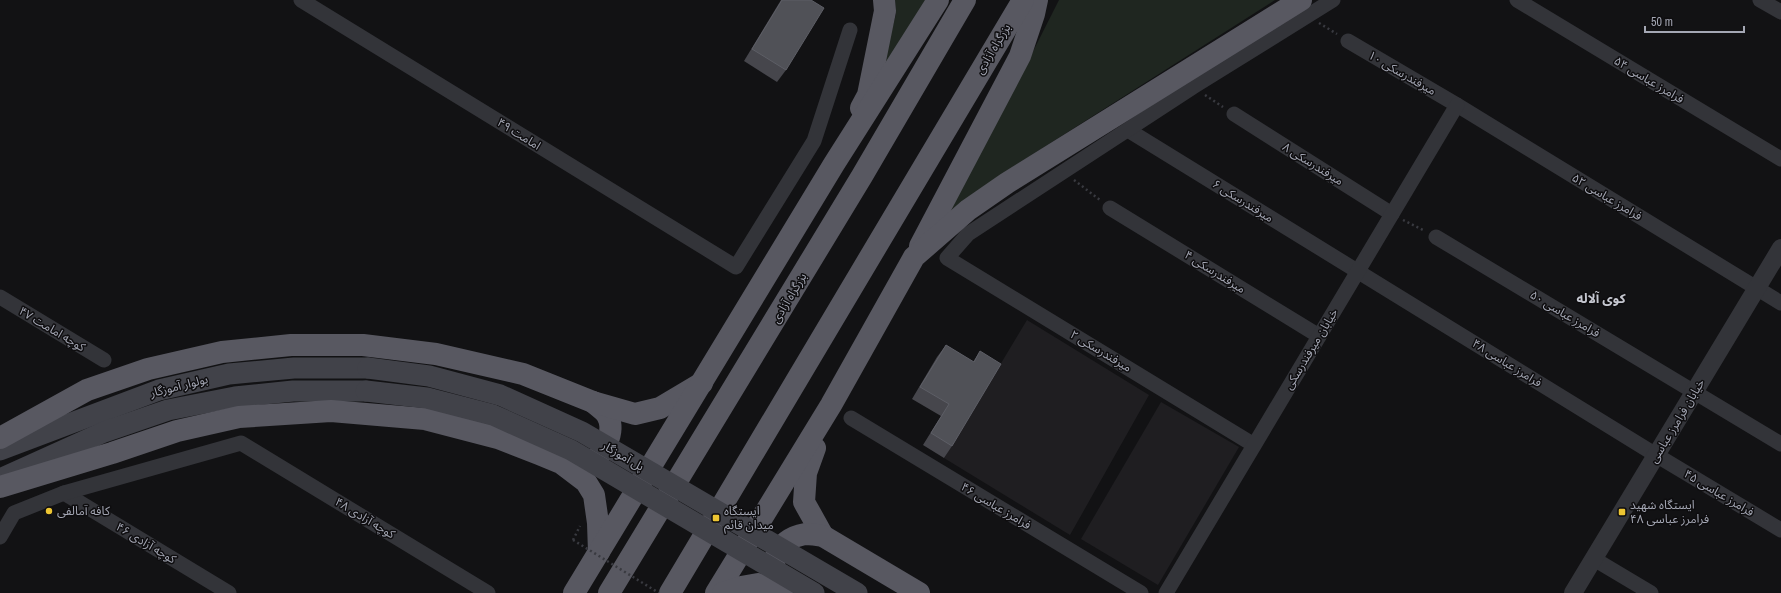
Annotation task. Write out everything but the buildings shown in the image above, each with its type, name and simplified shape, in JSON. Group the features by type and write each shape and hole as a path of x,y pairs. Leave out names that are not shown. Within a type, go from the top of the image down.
{"highway":[{"path":"834,164 868,95 884,11 884,0"},
{"path":"574,593 834,164 938,0"},
{"name":"بزرگراه آزادی","path":"610,593 862,176 965,0"},
{"name":"بزرگراه آزادی","path":"670,593 1022,0"},
{"path":"716,593 831,405 914,257 1020,56 1037,0"},
{"path":"914,257 968,210 1007,183 1304,8"},
{"path":"0,438 87,390 148,368 222,352 291,345 363,345 436,354 523,374 593,402 635,414 660,408 702,382"},
{"path":"0,487 112,453 177,431 239,417 331,411 425,419 498,438 573,468 587,467 600,455 608,442 612,427 607,414 593,402"},
{"path":"823,536 804,502 806,473 831,405"},
{"path":"561,463 586,482 594,495 598,522 598,552"},
{"path":"780,592 774,581 772,565 778,550 790,539 806,534 823,536 919,593"},
{"path":"723,593 741,587 758,584 780,592"}],"main road":[{"name":"بولوار آموزگار","path":"0,450 159,390 228,374 294,368 368,368"},
{"name":"پل آموزگار","path":"368,368 428,376 500,395 582,432 857,593"},
{"name":"بولوار آموزگار","path":"0,479 104,432 168,410 235,397 293,391 366,391"},
{"name":"پل آموزگار","path":"366,391 427,398 493,415 564,447 814,593"}],"street":[{"name":"امامت ۴۹","path":"301,0 736,267 814,141 850,30"},
{"path":"1062,171 1193,88 1304,8 1333,0"},
{"name":"فرامرز عباسی ۵۴","path":"1517,0 1781,159"},
{"path":"1760,0 1781,12"},
{"name":"میرفندرسکی ۱۰","path":"1348,41 1457,105"},
{"name":"خیابان میرفندرسکی","path":"1166,593 1457,105"},
{"name":"فرامرز عباسی ۵۲","path":"1457,105 1781,303"},
{"name":"میرفندرسکی ۸","path":"1234,114 1392,214"},
{"name":"میرفندرسکی ۶","path":"1128,130 1357,271"},
{"name":"میرفندرسکی ۲","path":"1062,171 968,234 947,258 1254,445"},
{"name":"میرفندرسکی ۴","path":"1110,208 1319,336"},
{"name":"فرامرز عباسی ۵۰","path":"1436,237 1781,444"},
{"name":"خیابان فرامرز عباسی","path":"1573,593 1781,248"},
{"name":"فرامرز عباسی ۴۸","path":"1357,271 1656,455"},
{"name":"کوچه امامت ۴۷","path":"0,297 104,360"},
{"name":"فرامرز عباسی ۴۶","path":"850,418 1141,593"},
{"name":"کوچه آزادی ۴۸","path":"64,493 241,443 488,593"},
{"name":"فرامرز عباسی ۴۵","path":"1656,455 1781,530"},
{"path":"0,537 14,513 64,493"},
{"name":"کوچه آزادی ۴۶","path":"64,493 229,593"},
{"path":"1594,559 1650,593"}],"path":[{"path":"1304,8 1348,41"},
{"path":"1193,88 1234,114"},
{"path":"1062,171 1110,208"},
{"path":"1392,214 1436,237"},
{"path":"582,524 573,540 659,593"}],"shaded area":[{"path":"895,0 927,0 879,81 896,14"},
{"path":"1059,0 1275,0 1002,174 941,219 1018,81"},
{"path":"1027,320 1149,395 1070,535 944,458"},
{"path":"1161,402 1239,447 1158,585 1081,539"}],"place":[{"name":"کافه آمالفی","path":"49,511"},
{"name":"ایستگاه شهید فرامرز عباسی ۴۸","path":"1622,512"},
{"name":"ایستگاه میدان قائم","path":"716,518"}],"district":[{"name":"کوی آلاله","path":"1601,298"}]}
